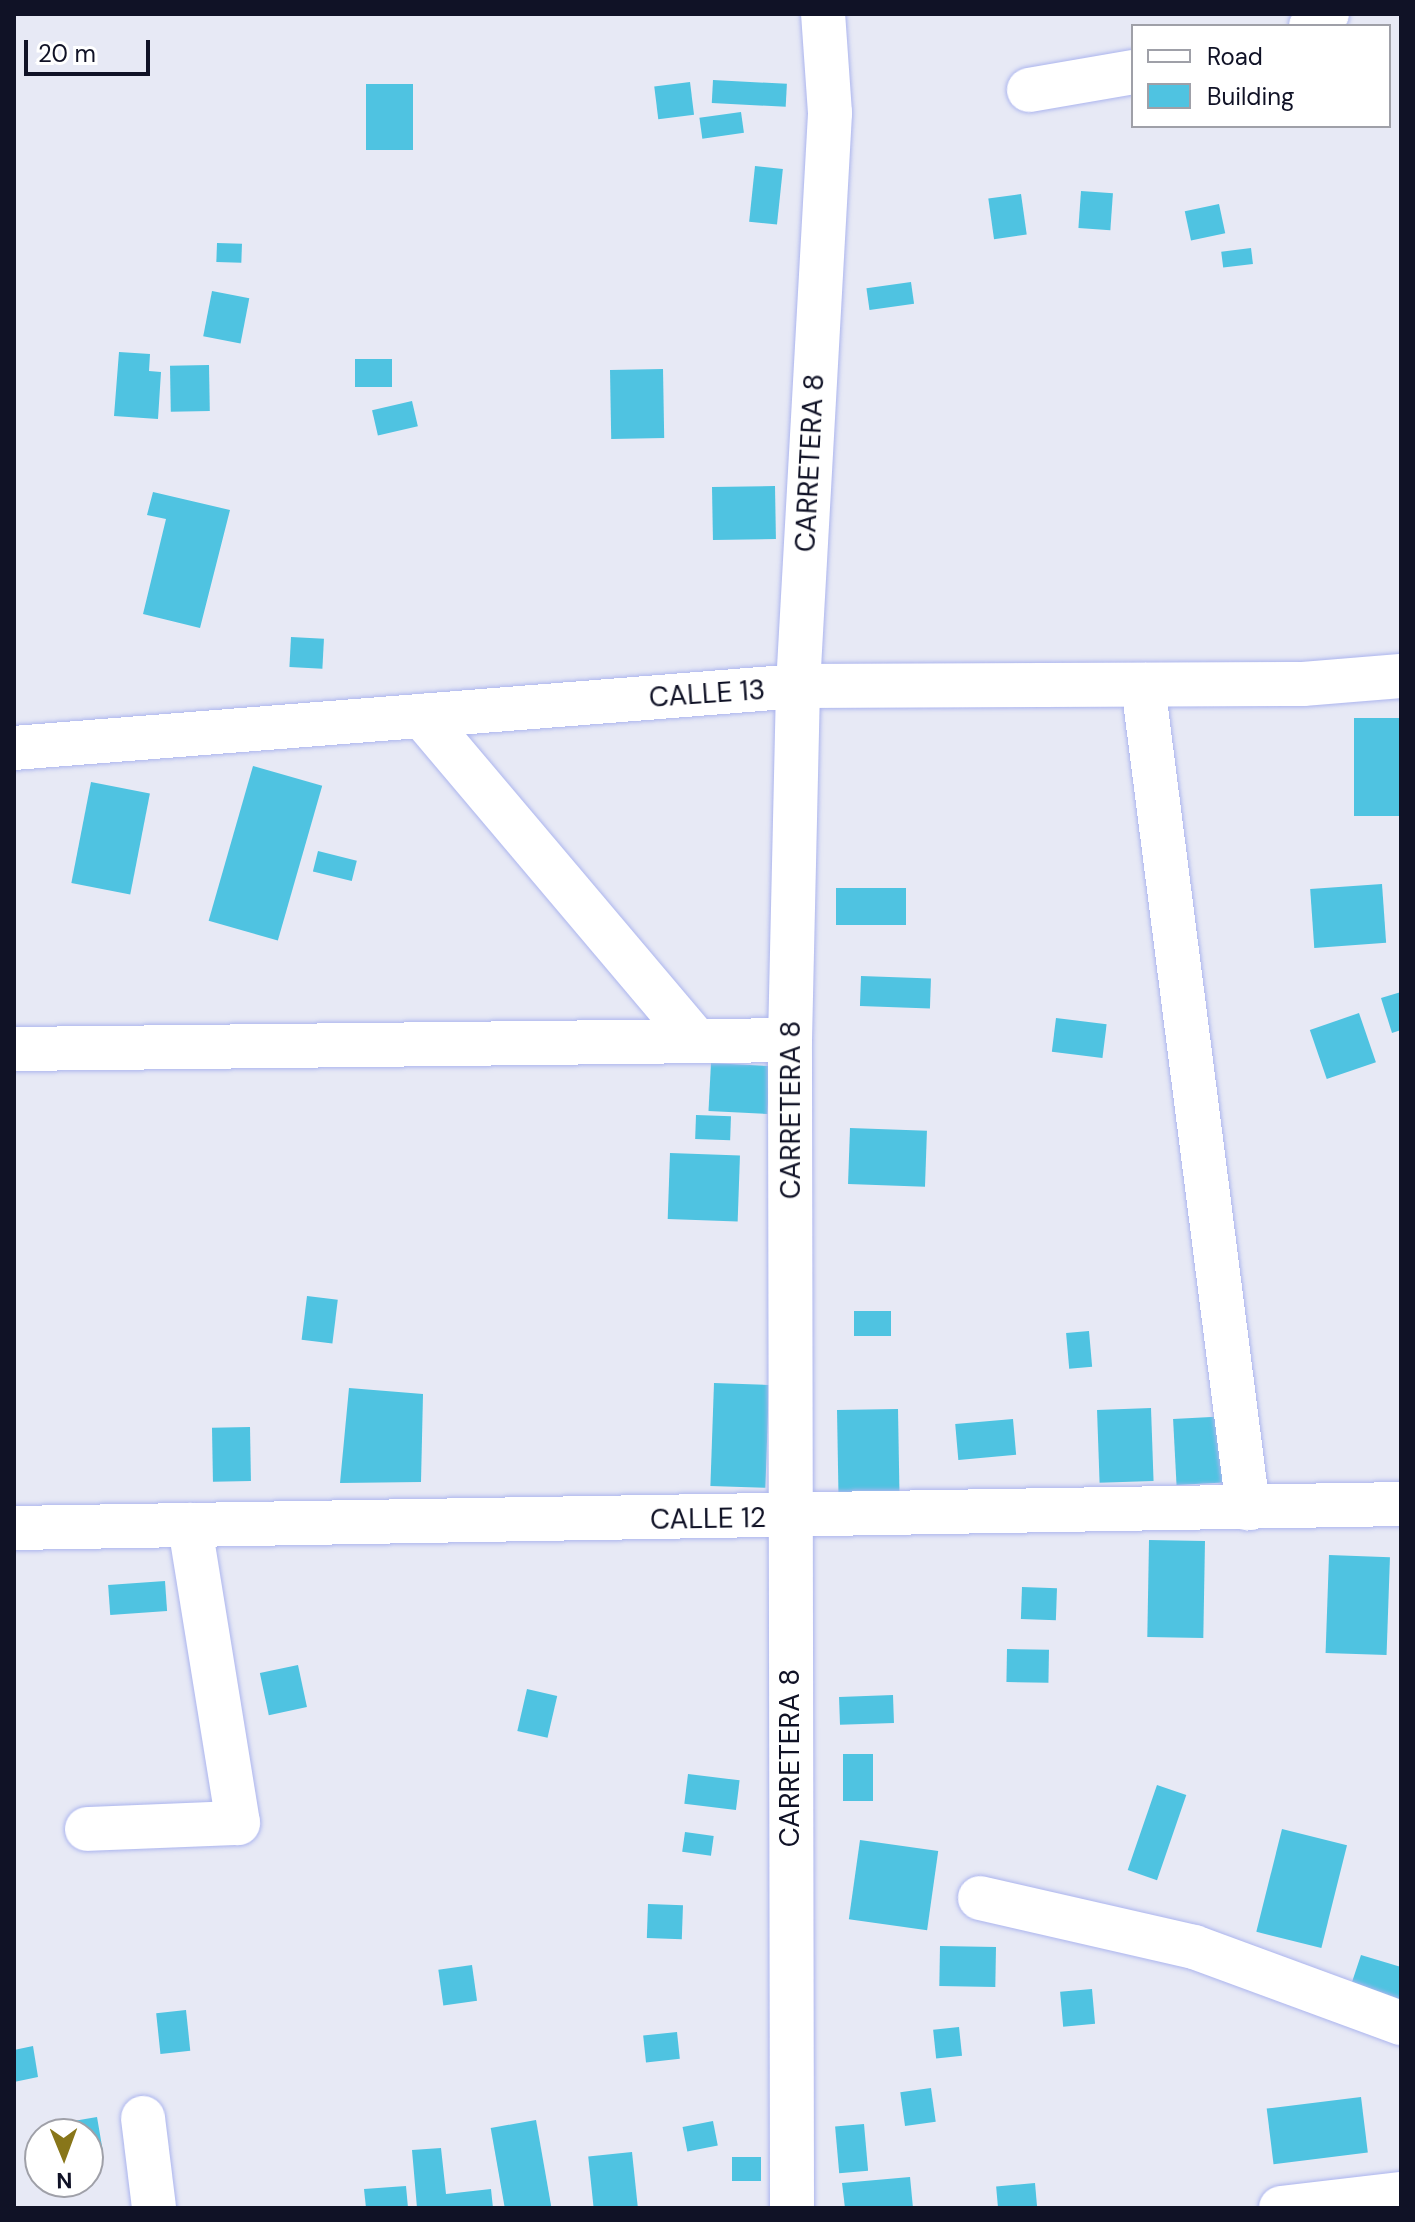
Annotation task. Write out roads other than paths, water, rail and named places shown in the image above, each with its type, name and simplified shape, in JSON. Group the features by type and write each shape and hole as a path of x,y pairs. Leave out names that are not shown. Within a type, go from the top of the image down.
{"street":[{"name":"CARRETERA 8","path":"792,2208 790,1040 798,686 830,113 823,14"},
{"path":"1029,90 1131,72"},
{"name":"CALLE 13","path":"14,748 798,686 1143,685 1401,676"},
{"path":"1143,685 1248,1508"},
{"path":"422,716 696,1040"},
{"path":"14,1049 790,1040"},
{"name":"CALLE 12","path":"14,1528 789,1519 1401,1504"},
{"path":"87,1829 238,1823 190,1525"},
{"path":"980,1898 1194,1947 1401,2023"},
{"path":"143,2118 154,2208"},
{"path":"1281,2208 1401,2194"}]}
